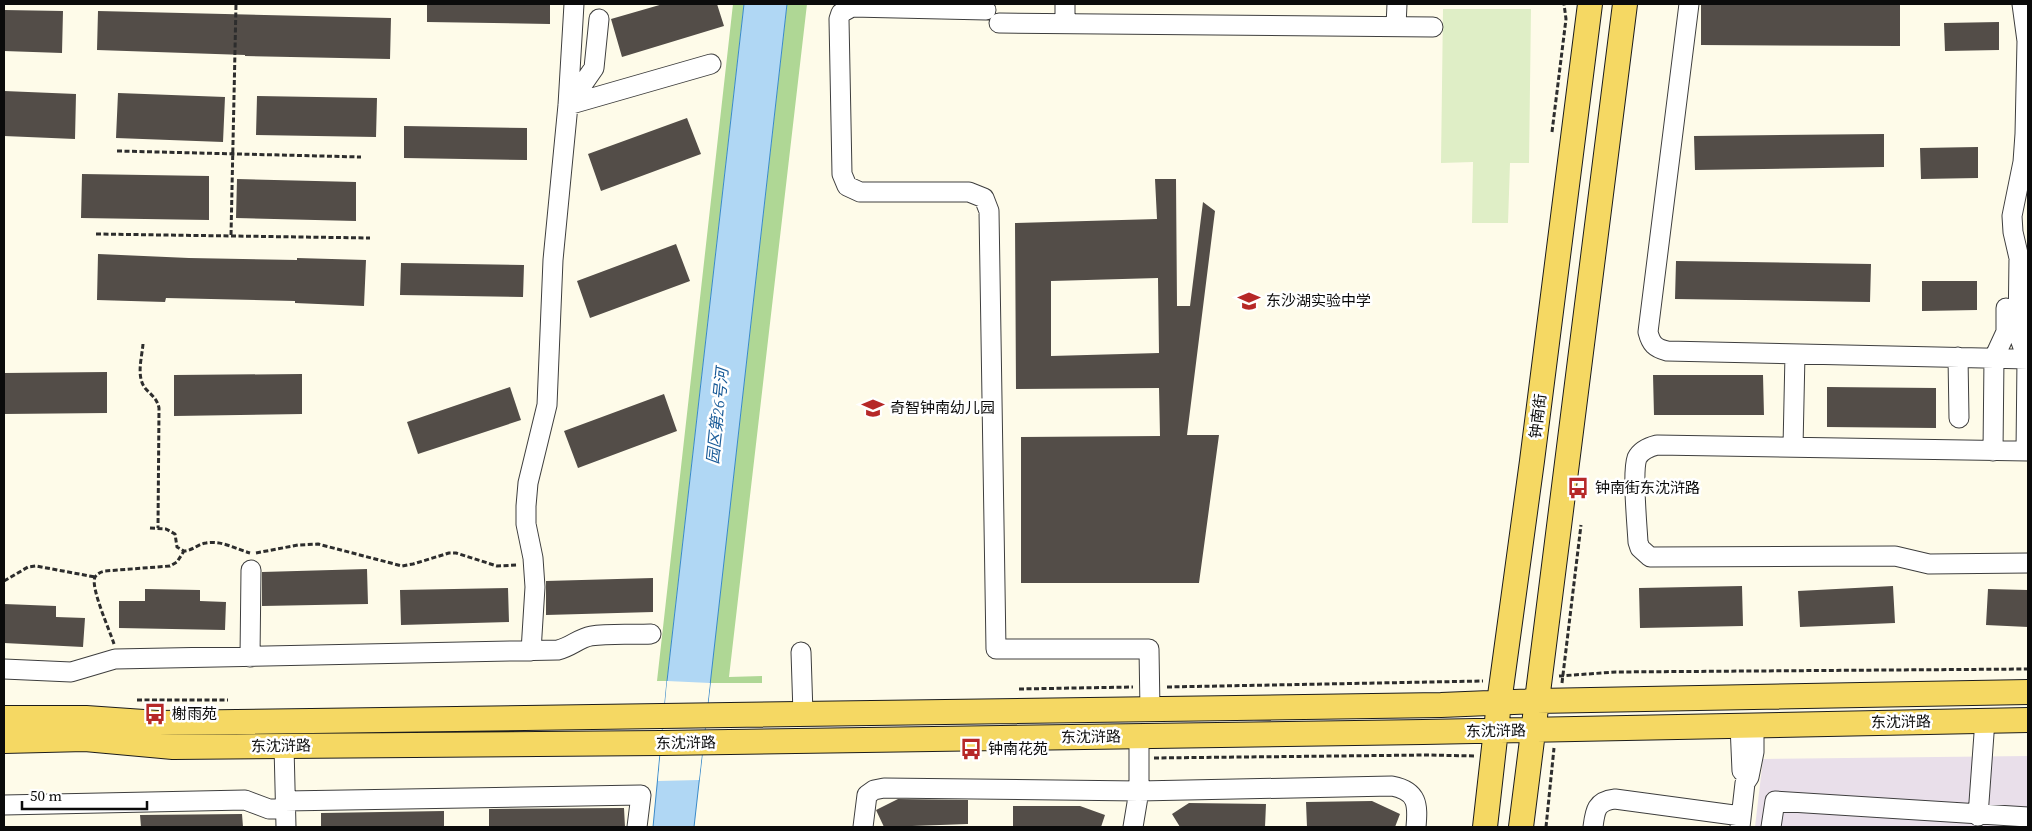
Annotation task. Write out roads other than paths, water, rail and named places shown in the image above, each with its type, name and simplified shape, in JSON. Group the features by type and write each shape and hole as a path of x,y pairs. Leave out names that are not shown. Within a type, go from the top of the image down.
{"main road":[{"name":"钟南街","path":"1485,827 1590,4"},
{"path":"1521,827 1625,4"},
{"name":"东沈浒路","path":"4,718 86,718 158,723 803,714 1150,698 1441,705 1501,691 1537,701 2028,692"},
{"name":"东沈浒路","path":"4,741 85,739 173,747 662,743 1496,731 2028,720"}],"street":[{"path":"531,650 534,578 526,524 526,506 528,483 547,404 553,260 568,105 574,4"},
{"path":"1065,4 1065,23"},
{"path":"1396,26 1397,4"},
{"path":"1689,4 1648,332 1651,343 1658,349 1667,351 2028,358"},
{"path":"1993,450 1994,358 2006,332 2007,257 2013,232 2013,204 2022,169 2025,134 2027,40 2022,4"},
{"path":"1150,698 1149,649 996,649 988,206 984,198 969,192 860,192 847,186 842,174 841,13 852,7 993,16 1065,23 1433,27"},
{"path":"568,105 594,68 599,19"},
{"path":"568,105 710,64"},
{"path":"2013,232 2020,258 2018,333 2028,358 2027,451 1656,445 1649,447 1638,457 1636,470 1638,542 1640,548 1650,557 1658,558 1895,556 1929,564 2028,563"},
{"path":"1793,447 1795,354"},
{"path":"1958,357 1959,418"},
{"path":"250,657 251,570"},
{"path":"4,669 71,672 115,659 531,650 569,647 590,636 651,634"},
{"path":"801,652 803,714"},
{"path":"1978,816 1984,720"},
{"path":"1593,827 1595,813 1599,806 1606,800 1615,799 1740,822 1745,783 1743,775 1747,725"},
{"path":"1133,827 1138,791 1139,736"},
{"path":"284,746 285,813"},
{"path":"863,827 867,795 874,790 1138,791 1392,786 1403,788 1414,797 1418,807 1416,827"},
{"path":"4,804 245,800 285,813 641,796 637,827"},
{"path":"1771,827 1775,801 1978,816 2028,817"}],"water":[{"name":"园区第26号河","path":"744,4 787,4 694,827 653,827 667,681"}],"place":[{"name":"东沙湖实验中学","path":"1249,301"},
{"name":"奇智钟南幼儿园","path":"873,408"},
{"name":"钟南街东沈浒路","path":"1578,488"},
{"name":"榭雨苑","path":"155,714"},
{"name":"钟南花苑","path":"971,749"}]}
